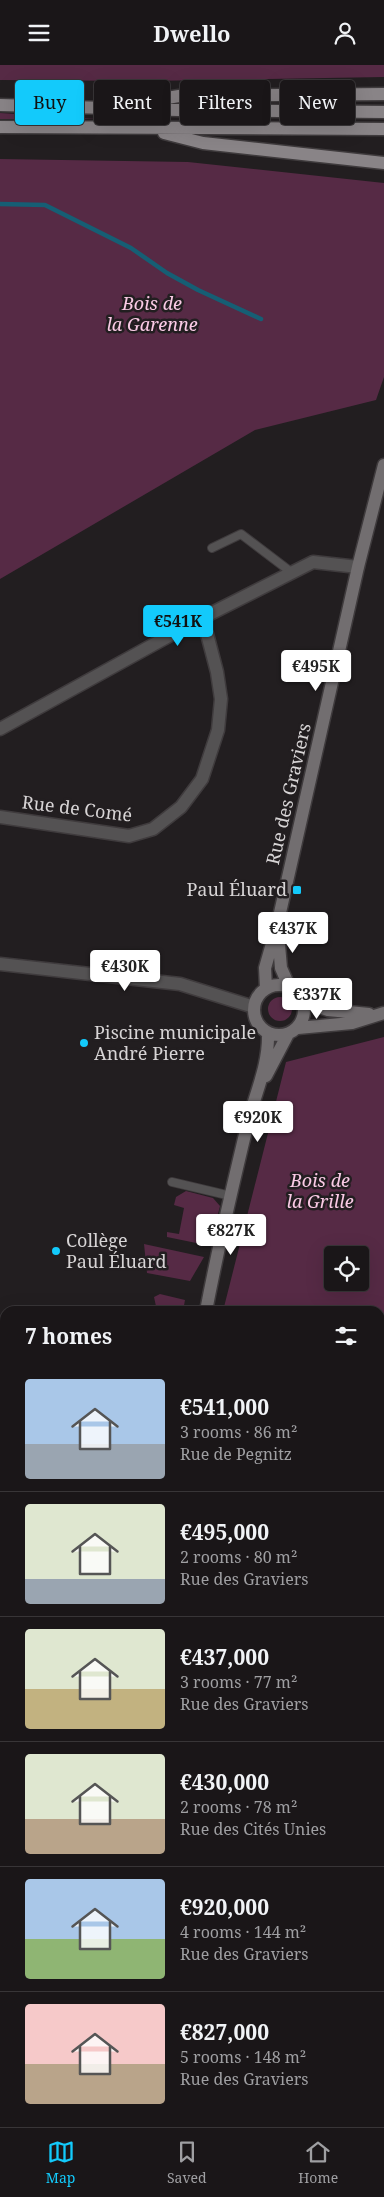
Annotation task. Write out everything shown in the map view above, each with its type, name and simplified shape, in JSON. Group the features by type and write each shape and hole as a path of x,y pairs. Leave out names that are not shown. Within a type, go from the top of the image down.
{"main road":[{"path":"170,98 384,94"},
{"path":"0,105 94,107"},
{"path":"170,108 384,112"},
{"path":"0,127 384,129"},
{"path":"142,128 203,143 384,163"}],"street":[{"name":"Rue des Graviers","path":"266,988 265,968 277,926 358,567 384,465"},
{"path":"0,729 198,620 313,562 358,567"},
{"name":"Rue de Comé","path":"0,817 129,836 153,829 181,807 202,779 218,730 222,699 207,635 198,620"},
{"name":"Rue des Graviers","path":"277,926 278,953 289,986"},
{"path":"0,964 180,984 254,1007"},
{"path":"262,1083 293,1031 303,1021 305,1012 304,1002 298,993 289,986 277,984 266,988 258,996 254,1007 254,1018 260,1027 268,1033 278,1036 293,1031 352,1023 380,1014"},
{"path":"304,1002 328,1010 380,1014"},
{"path":"207,1306 249,1119 262,1083 268,1046 268,1033"}],"lane":[{"path":"212,548 241,534 291,572"},
{"path":"172,1182 231,1196"}],"green space":[{"path":"0,65 384,65 384,77 170,81 0,80"},
{"path":"0,113 15,114 15,119 0,119"},
{"name":"Bois de la Garenne","path":"0,159 188,162 384,183 384,377 376,400 255,430 0,579"},
{"path":"280,997 289,1000 292,1009 289,1018 280,1021 271,1018 268,1009 271,1000"},
{"name":"Bois de la Grille","path":"384,1037 384,1306 224,1306 286,1062"},
{"path":"186,1191 213,1198 220,1206 216,1222 212,1222 206,1245 167,1237 167,1232 179,1234 184,1208 174,1205 176,1197"},
{"path":"144,1244 204,1257 190,1281 147,1273"},
{"path":"160,1294 185,1300 184,1306 156,1306 154,1297"}],"waterway":[{"path":"0,204 45,205 131,248 167,273 198,290 261,319"}],"place":[{"name":"Paul Éluard","path":"297,890"},
{"name":"Piscine municipale André Pierre","path":"84,1043"},
{"name":"Collège Paul Éluard","path":"56,1251"}]}
